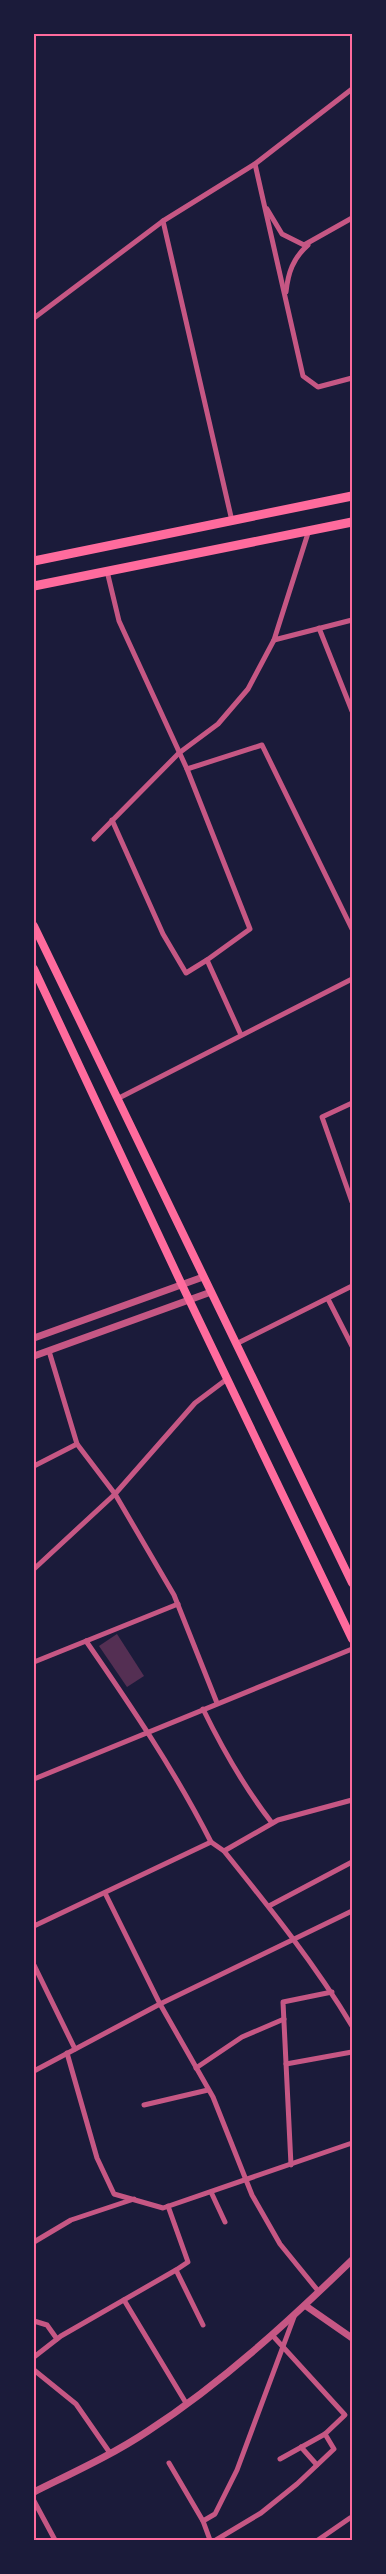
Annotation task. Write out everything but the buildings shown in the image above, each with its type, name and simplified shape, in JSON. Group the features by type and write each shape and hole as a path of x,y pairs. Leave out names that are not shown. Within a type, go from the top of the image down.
{"main road":[{"path":"34,561 352,496"},
{"path":"34,586 352,522"},
{"path":"34,926 352,1583"},
{"path":"34,969 189,1300 352,1639"}],"street":[{"path":"34,318 163,221 254,164 352,89"},
{"path":"254,164 303,376 318,387 352,378"},
{"path":"264,204 282,234 304,245 352,218"},
{"path":"163,221 232,521"},
{"path":"285,298 288,272 300,252 314,239"},
{"path":"94,839 179,753 218,724 248,689 274,640 310,530"},
{"path":"107,571 120,621 187,770 250,929 186,974 163,934 112,820"},
{"path":"274,640 352,620"},
{"path":"319,628 352,711"},
{"path":"187,770 262,745 352,929"},
{"path":"207,960 241,1035"},
{"path":"117,1098 352,979"},
{"path":"352,1103 322,1117 352,1202"},
{"path":"34,1338 203,1277"},
{"path":"236,1344 352,1286"},
{"path":"34,1356 211,1292"},
{"path":"328,1299 352,1346"},
{"path":"49,1351 77,1444 115,1494 178,1604 217,1703"},
{"path":"34,1569 115,1494 195,1403 227,1379"},
{"path":"34,1466 77,1444"},
{"path":"34,1662 178,1604"},
{"path":"86,1641 148,1730 187,1796 211,1842 224,1851 269,1906 332,1992 352,2026"},
{"path":"34,1778 352,1648"},
{"path":"203,1709 226,1756 245,1788 272,1823"},
{"path":"224,1851 272,1823 352,1800"},
{"path":"34,1926 211,1842"},
{"path":"269,1906 352,1862"},
{"path":"105,1893 160,2004 208,2090 246,2181 280,2244 319,2292"},
{"path":"34,2071 160,2004 352,1911"},
{"path":"34,1965 75,2049"},
{"path":"291,2165 283,2002 332,1992"},
{"path":"196,2068 242,2037 284,2019"},
{"path":"286,2064 352,2052"},
{"path":"67,2053 97,2158 114,2194 163,2208 352,2143"},
{"path":"144,2105 208,2090"},
{"path":"211,2192 225,2222"},
{"path":"34,2242 71,2220 135,2199"},
{"path":"34,2357 57,2340 188,2262 168,2206"},
{"path":"34,2492 147,2432 186,2404 245,2360 273,2336 352,2260"},
{"path":"176,2270 203,2325"},
{"path":"124,2300 186,2404"},
{"path":"306,2306 352,2338"},
{"path":"203,2521 215,2514 237,2470 294,2317"},
{"path":"34,2321 48,2325 57,2340"},
{"path":"273,2336 345,2415 325,2434 280,2459"},
{"path":"34,2370 76,2404 110,2453"},
{"path":"216,2540 261,2513 334,2449 325,2434"},
{"path":"301,2447 317,2465"},
{"path":"169,2463 203,2521 210,2540"},
{"path":"34,2501 55,2540"},
{"path":"318,2540 350,2518"}]}
